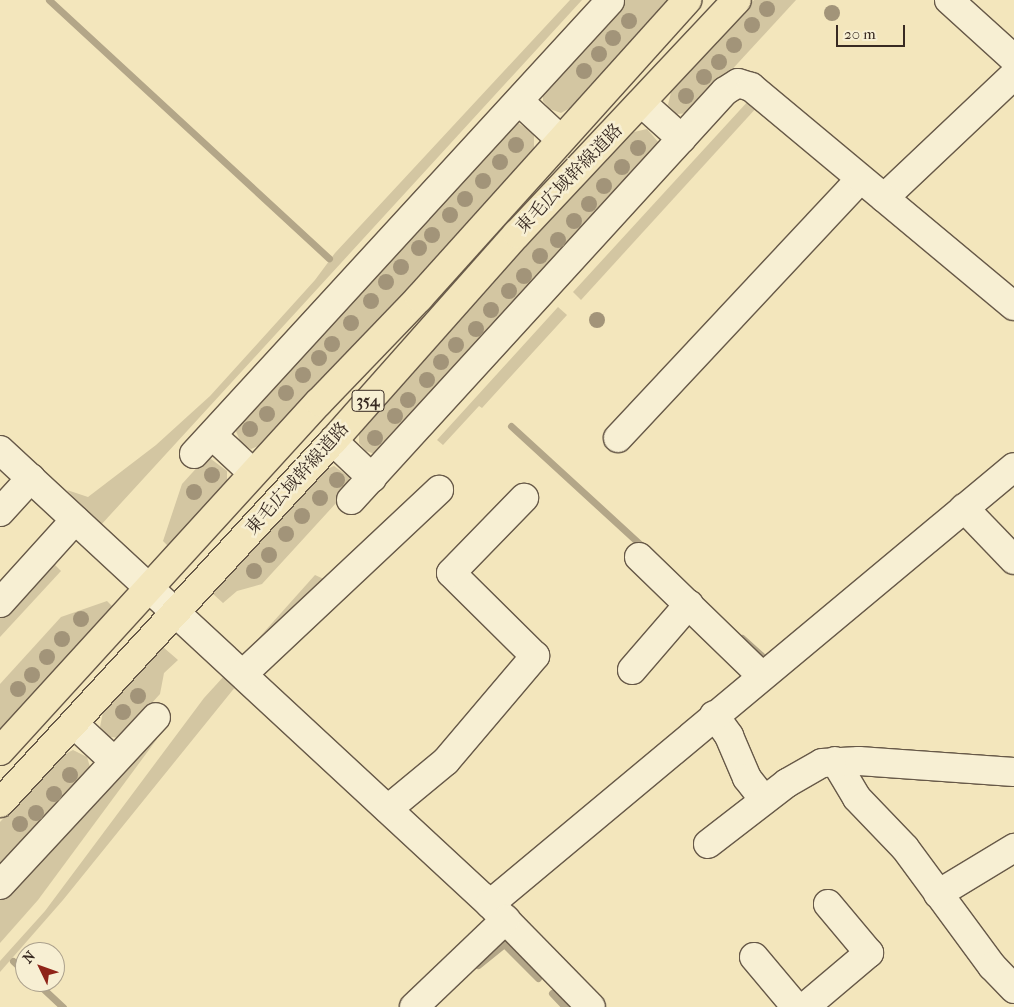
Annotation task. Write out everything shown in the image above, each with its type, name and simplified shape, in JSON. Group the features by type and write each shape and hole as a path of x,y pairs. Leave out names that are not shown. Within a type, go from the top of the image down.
{"highway":[{"name":"東毛広域幹線道路","path":"0,751 253,474 419,298 560,139 688,0"},
{"name":"東毛広域幹線道路","path":"0,803 333,441 504,249 643,104 737,0"}],"street":[{"path":"949,0 1014,59"},
{"path":"194,454 213,436 610,1"},
{"path":"884,198 1014,75"},
{"path":"351,500 725,90 738,83 745,84 1014,306"},
{"path":"520,101 560,139"},
{"path":"643,104 682,139"},
{"path":"618,438 860,179"},
{"path":"213,436 253,474"},
{"path":"333,441 372,478"},
{"path":"0,450 388,808 498,912 591,1007"},
{"path":"414,1007 498,912 714,715 1014,467"},
{"path":"0,512 31,478"},
{"path":"243,674 439,490"},
{"path":"388,808 446,760 535,656 451,572 524,498"},
{"path":"964,508 1014,560"},
{"path":"0,603 75,520"},
{"path":"639,557 762,676"},
{"path":"632,670 689,604"},
{"path":"714,715 729,736 747,778 764,800"},
{"path":"0,885 113,760 156,716"},
{"path":"74,724 113,760"},
{"path":"835,761 857,798 904,848 992,966 1014,988"},
{"path":"708,844 787,783 822,764 835,761 1010,772"},
{"path":"938,894 1014,848"},
{"path":"805,1007 869,953 828,904"},
{"path":"754,957 796,1007"}],"shaded area":[{"path":"570,0 582,0 100,526 67,490 88,497 156,445 210,396 315,280 335,253"},
{"path":"625,0 668,0 570,108 561,113 550,109 543,101 543,90"},
{"path":"754,0 796,0 692,113 676,114 668,105 671,92"},
{"path":"750,99 758,106 581,300 573,292"},
{"path":"518,123 534,133 534,149 466,227 261,445 251,449 241,443 235,429 512,124"},
{"path":"647,129 659,143 375,454 366,451 359,443 359,431 549,221 634,132"},
{"path":"558,307 567,315 482,408 479,406 443,445 437,440"},
{"path":"211,459 227,471 227,482 168,546 163,541 182,484 202,462"},
{"path":"334,466 349,477 348,490 262,584 237,591 223,603 212,593 325,470"},
{"path":"50,560 61,571 0,637 0,614"},
{"path":"315,575 328,581 251,653 247,651"},
{"path":"107,601 113,607 0,730 0,684 61,617"},
{"path":"163,647 178,660 164,673 160,694 120,738 110,737 100,727 103,712"},
{"path":"225,675 236,686 63,900 26,942 17,942 45,911 204,698"},
{"path":"160,723 157,739 38,900 0,943 0,898"},
{"path":"73,750 87,757 91,770 0,870 0,822 65,754"},
{"path":"15,944 15,955 0,972 0,961"}],"waterway":[{"path":"49,0 329,258"},
{"path":"511,426 645,549"},
{"path":"742,638 763,657"},
{"path":"478,965 504,944 538,978"},
{"path":"47,992 63,1007"},
{"path":"552,993 565,1007"}]}
